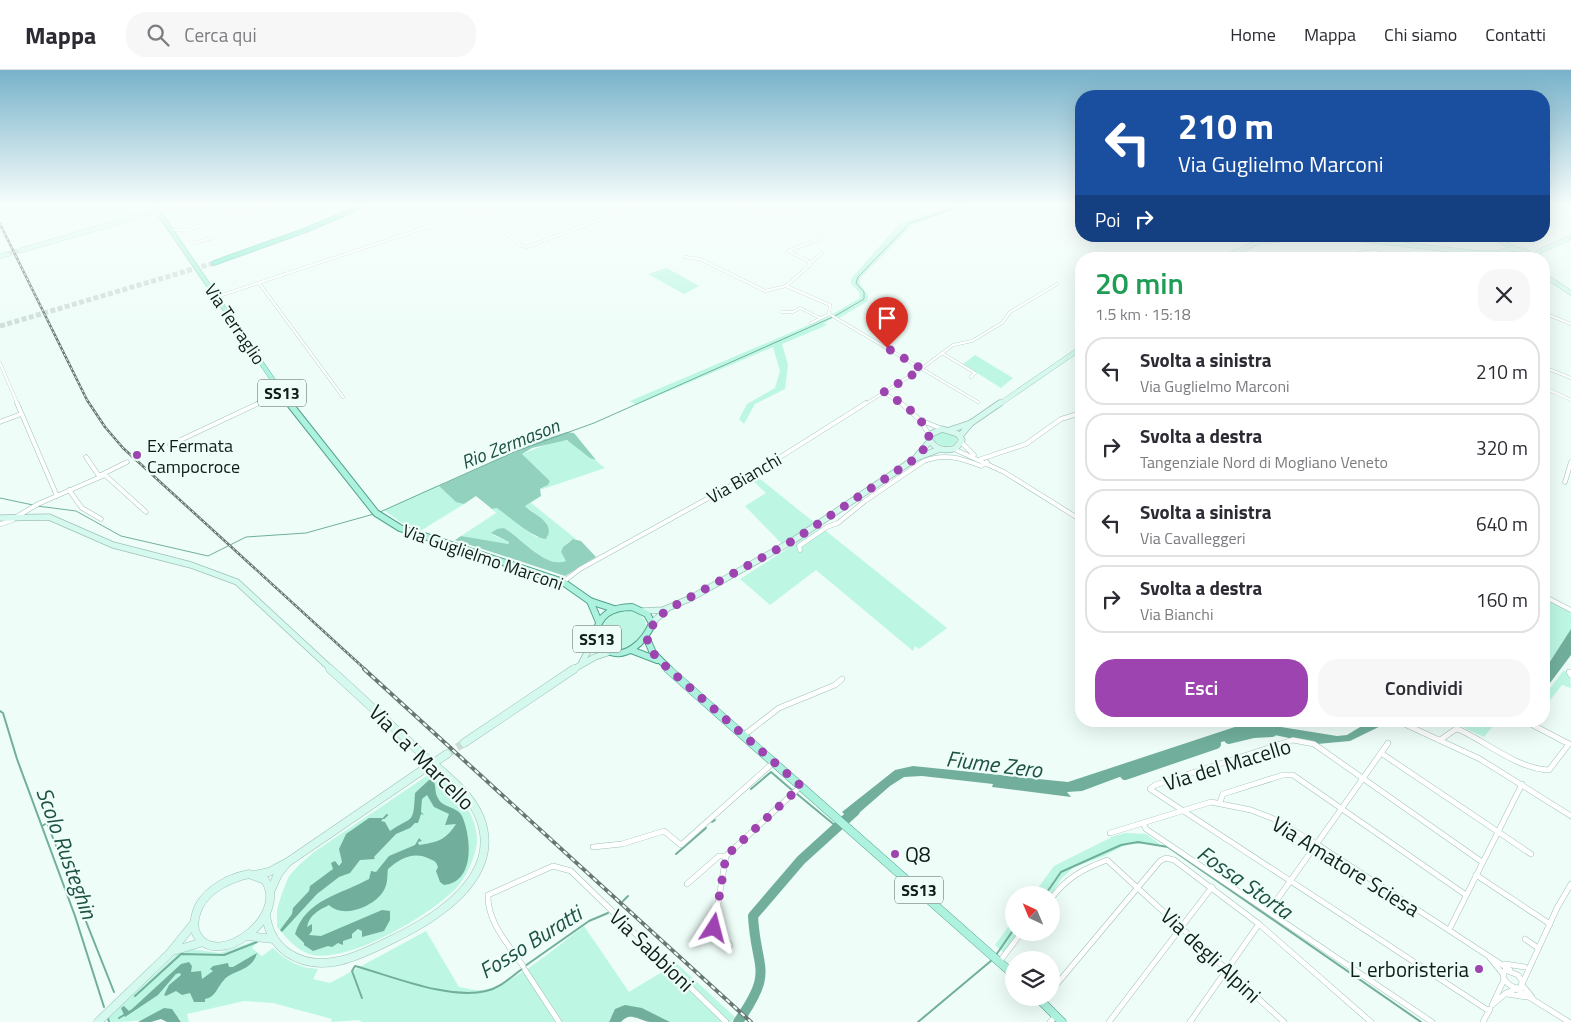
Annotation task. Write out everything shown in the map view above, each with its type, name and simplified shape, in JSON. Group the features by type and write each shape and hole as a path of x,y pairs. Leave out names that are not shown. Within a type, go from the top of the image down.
{"highway":[{"path":"246,248 212,262 252,248"}],"main road":[{"path":"22,250 27,248"},
{"name":"Via Terraglio","path":"182,248 281,393 376,512"},
{"path":"1438,248 1468,252"},
{"path":"1518,248 1526,252"},
{"path":"1502,252 1507,249 1535,248"},
{"path":"1550,278 1571,293"},
{"path":"960,436 971,423 1075,352"},
{"path":"950,430 971,423"},
{"path":"652,628 658,617 670,608 794,540 916,458 940,449 954,449 962,443 960,436 950,430 942,429 932,432 930,439 916,458"},
{"path":"930,439 940,449"},
{"name":"Via Guglielmo Marconi","path":"376,512 400,528 563,582 590,601 614,609 629,607 642,611"},
{"path":"0,522 14,518 32,517 57,520"},
{"path":"0,522 34,519 57,520"},
{"name":"Via Ca' Marcello","path":"57,520 116,546 203,568 237,582 464,794 480,818 484,840 476,870 458,898 431,921 370,950 330,963 314,963 299,960 287,953 274,939 267,927 266,915 271,902 270,890 278,874 288,862"},
{"name":"SS13","path":"590,601 598,622 596,637 604,647 615,651 631,650 645,654 662,663"},
{"path":"642,611 658,611 670,608"},
{"name":"SS13","path":"598,622 614,609"},
{"name":"SS13","path":"631,650 647,639 652,628 649,617 642,611"},
{"path":"575,668 590,653 596,637"},
{"name":"SS13","path":"647,639 653,653 662,663 1005,966"},
{"path":"464,743 575,668 595,657 615,651"},
{"path":"438,760 447,754"},
{"name":"Via Ca' Marcello","path":"169,954 195,922 199,908 214,889 235,877 269,872 288,862 428,767"},
{"path":"255,875 265,880 270,890"},
{"path":"246,936 266,915"},
{"path":"195,922 196,934 203,942"},
{"path":"98,1022 169,954 181,947 203,942 222,946 246,936 261,936 274,939"},
{"path":"1047,1006 1056,1020"}],"street":[{"path":"216,297 363,248"},
{"path":"795,248 788,251 810,263"},
{"path":"1361,252 1374,252"},
{"path":"685,257 700,259 764,292 786,286 802,274 810,263 822,253"},
{"path":"259,283 343,397"},
{"name":"Via Bianchi","path":"563,582 580,569 763,468 922,369 954,344 972,341 1002,323 1010,312 1057,284"},
{"path":"786,286 830,305 830,315"},
{"path":"782,312 793,312 800,308 820,318"},
{"path":"811,323 830,315 978,402"},
{"path":"1550,315 1571,324"},
{"path":"942,353 975,373 971,377"},
{"path":"0,363 57,496"},
{"path":"1551,370 1571,378"},
{"path":"1550,390 1571,400"},
{"path":"884,392 907,407 920,420 930,439"},
{"path":"170,445 281,393"},
{"path":"0,422 21,414"},
{"path":"981,459 991,453 1027,444 1068,415 1075,414"},
{"path":"920,420 942,429"},
{"path":"962,443 975,456"},
{"path":"954,449 975,456 1019,479 1075,516"},
{"path":"800,550 799,546 827,527 838,524 858,506 924,461 945,456 958,457 981,466 987,462"},
{"path":"86,457 99,476"},
{"path":"14,518 127,462"},
{"path":"1565,482 1571,462"},
{"path":"99,476 105,475 146,512"},
{"path":"69,490 82,508 101,519"},
{"path":"31,508 29,514 32,517"},
{"path":"0,522 23,518 31,508"},
{"path":"1550,599 1571,610"},
{"path":"744,735 778,708 835,685 842,679"},
{"path":"1411,727 1480,759 1571,816"},
{"path":"1440,740 1456,729 1460,730 1494,746 1529,767 1544,771 1549,770 1570,744 1537,727"},
{"name":"Via del Macello","path":"1184,810 1150,789 1155,785 1294,740 1314,744 1364,778"},
{"path":"1268,911 1318,845 1388,743"},
{"path":"1381,753 1531,854"},
{"path":"593,847 622,844 664,831 680,845 774,762"},
{"path":"1220,802 1223,794 1283,775 1293,775 1344,808 1466,895"},
{"path":"1364,778 1482,862"},
{"path":"1449,930 1522,784"},
{"path":"730,946 714,928 726,856 801,786"},
{"name":"Via Amatore Sciesa","path":"1110,832 1211,802 1220,802 1274,819 1318,845 1510,970"},
{"path":"1184,810 1490,1008"},
{"path":"1143,823 1146,829 1432,1022"},
{"path":"687,884 720,856 726,856"},
{"path":"1060,980 1160,861 1166,858 1174,860 1259,924 1371,1022"},
{"path":"1060,886 1064,880 1086,867 1107,860 1138,888"},
{"name":"Via Sabbioni","path":"559,1022 496,924 486,902 488,895 553,866 571,871 726,1022"},
{"path":"1476,875 1550,924"},
{"path":"1490,1008 1504,994 1523,984 1538,948 1571,884"},
{"path":"1109,1022 1212,887"},
{"name":"Via degli Alpini","path":"1138,888 1284,1022"},
{"path":"1193,1021 1259,924"},
{"path":"1525,939 1538,948"},
{"path":"1000,961 1015,941"},
{"name":"Via Amatore Sciesa","path":"1487,954 1503,977 1516,989"},
{"path":"1497,961 1525,967"},
{"path":"1484,1022 1505,970 1525,967 1532,962"},
{"path":"1510,970 1517,974 1537,1002"},
{"path":"1516,989 1569,1022"},
{"path":"1504,994 1531,998"}],"shaded area":[{"path":"878,248 890,248 860,278 860,284 868,295 868,301 839,318 833,314 860,298 859,292 851,284 851,279"},
{"path":"667,268 699,286 684,294 648,274"},
{"path":"830,316 833,318 824,323 827,325 782,344 788,365 785,389 755,404 744,424 739,419 747,404 775,388 780,371 773,347 636,405 630,401"},
{"path":"975,355 1013,378 1001,388 963,364"},
{"path":"942,431 957,436 956,444 946,447 934,441 933,436"},
{"path":"567,432 574,433 596,460 590,458 567,440 532,448 522,454 550,481 548,485 540,489 541,496 525,506 546,523 549,533 546,539 528,531 497,508 492,509 476,496 464,504 456,502 439,486 536,442"},
{"path":"558,440 571,441 605,468 540,490 548,485 550,481 522,454"},
{"path":"755,475 815,523 782,544 745,506 766,493 750,478"},
{"path":"438,485 454,500 464,504 422,530 402,523 384,510"},
{"path":"530,502 576,539 568,542 561,552 567,561 550,561 542,557 504,528 493,535 509,542 505,545 461,536 496,513 492,509 497,508 536,537 548,537 546,523 525,506"},
{"path":"821,527 947,628 919,649 915,646 913,651 816,570 770,605 740,579"},
{"path":"504,528 534,551 550,560 566,561 561,552 563,547 573,539 581,541 596,557 565,576 455,540 461,536 508,544 509,542 491,533 497,529"},
{"path":"1550,600 1571,611 1571,629 1550,662"},
{"path":"627,610 641,616 646,624 644,633 638,641 629,647 618,649 607,646 599,635 602,625 608,617 616,612"},
{"path":"1571,629 1571,655 1550,683 1550,662"},
{"path":"1564,670 1570,677 1571,688 1562,685 1550,700 1550,688"},
{"path":"1235,727 1281,727 1337,736 1347,735 1360,727 1379,727 1350,741 1317,744 1256,731 1165,760 1082,791 1067,792 1071,797 992,787 993,784 922,776 904,777 890,786 851,820 842,812 895,770 913,766 1068,782"},
{"path":"1462,727 1492,727 1484,737"},
{"path":"434,771 463,802 476,828 477,845 474,857 459,885 431,909 411,922 366,945 325,956 309,954 296,946 277,927 277,910 289,876 314,852"},
{"path":"429,780 433,780 436,794 440,801 457,810 462,816 469,846 466,867 462,876 454,882 444,885 440,882 436,871 438,867 435,861 419,856 408,857 388,869 386,886 381,894 368,905 351,911 343,911 329,905 312,916 307,927 312,924 312,931 309,935 321,936 382,910 390,911 390,920 384,931 362,937 362,931 358,929 352,934 352,938 343,941 343,945 338,943 332,947 328,946 313,951 304,945 295,934 300,922 316,905 369,879 371,871 376,872 389,856 415,845 419,838 422,841 418,842 419,845 436,842 448,834 456,824 445,825 449,814 434,807 427,795 422,799 421,812 424,815 421,814 418,823 396,834 374,857 375,859 360,860 350,873 339,877 317,894 282,932 280,930 292,914 293,908 309,891 310,886 333,869 331,863 335,861 339,866 342,862 339,849 346,834 369,818 384,818 381,821 385,822 390,831 408,820 413,815 415,793"},
{"path":"1125,833 1146,834 1160,844 1127,844 1104,856 1074,867 1062,878 1057,886 1040,886 1054,866 1114,836"},
{"path":"584,926 629,992 662,972 674,961 735,1017 731,1022 670,1022 642,1008 610,1018 609,1022 362,1022 359,1020 331,1022 332,1019 273,1003 244,1001 187,1014 189,1022 181,1022 180,1018 110,1022 109,1017 179,952 191,949 220,953 260,939 252,948 262,956 273,948 283,957 294,963 318,969 313,979 330,983 426,931 459,987 479,990 494,987 521,973"},
{"path":"1005,931 1005,941 1014,941 1004,953 995,945"},
{"path":"257,953 251,964 228,976 214,994 205,999 205,1002 194,1002 190,993 182,995 176,991 166,996 164,995 169,985 181,975 180,973 176,974 158,995 125,1017 121,1008 124,1006 129,1011 132,1009 181,964 189,962 192,966 191,972 201,971 202,979 213,971 210,969 213,966 228,963 229,967 233,967"},
{"path":"625,1005 642,1008 670,1022 650,1022 628,1017 621,1022 609,1022 615,1009"},
{"path":"164,1008 172,1009 181,1022 167,1022 161,1019 151,1022 138,1022"}],"waterway":[{"name":"Rio Zermason","path":"380,512 514,452 594,423 835,316 864,299 864,292 856,283 858,277 886,248"},
{"name":"Rio Zermason","path":"0,498 33,505"},
{"name":"Rio Zermason","path":"37,506 76,511 121,536 208,556 246,537 306,533 374,514"},
{"name":"Scolo Rusteghin","path":"0,711 3,713 17,759 75,916 104,1007"},
{"name":"Fiume Zero","path":"1229,739 1254,733 1272,732"},
{"name":"Fiume Zero","path":"1125,775 1216,744"},
{"name":"Fosso Buratti","path":"751,789 771,772 792,790"},
{"name":"Fosso Buratti","path":"797,794 837,827"},
{"name":"Fiume Zero","path":"738,1022 749,1005 760,980 753,916 801,860 855,811"},
{"path":"384,818 387,815"},
{"name":"Fosso Buratti","path":"42,826 47,823 114,992"},
{"name":"Fosso Buratti","path":"676,854 706,828"},
{"name":"Fossa Storta","path":"1051,886 1061,872 1121,845 1138,842 1168,847 1421,1022"},
{"name":"Fosso Buratti","path":"623,901 628,896"},
{"name":"Fosso Buratti","path":"525,966 589,921 608,913"},
{"name":"Fossa Storta","path":"996,955 1006,941"},
{"path":"135,996 181,954 224,955 257,942"},
{"name":"Fossa Storta","path":"918,1022 992,960"},
{"name":"Fosso Buratti","path":"362,998 352,971 355,966 420,986 438,990 471,993 486,991 496,987 522,969"},
{"path":"119,1018 124,1015"},
{"name":"Scolo Rusteghin","path":"108,1018 109,1022"}],"tunnel":[{"path":"8,254 22,250"},
{"path":"0,326 214,263"},
{"path":"447,754 464,743"}],"railway":[{"path":"12,248 87,400 105,427 123,448 366,670"},
{"path":"364,669 751,1022"}],"place":[{"name":"Ex Fermata Campocroce","path":"137,455"},
{"name":"Q8","path":"895,854"},
{"name":"L' erboristeria","path":"1479,969"}],"route":[{"path":"714,928 726,856 801,786 662,663 649,647 647,639 655,620 667,610 794,540 916,458 930,442 930,436 920,420 907,407 884,392 922,369 887,348"}]}
